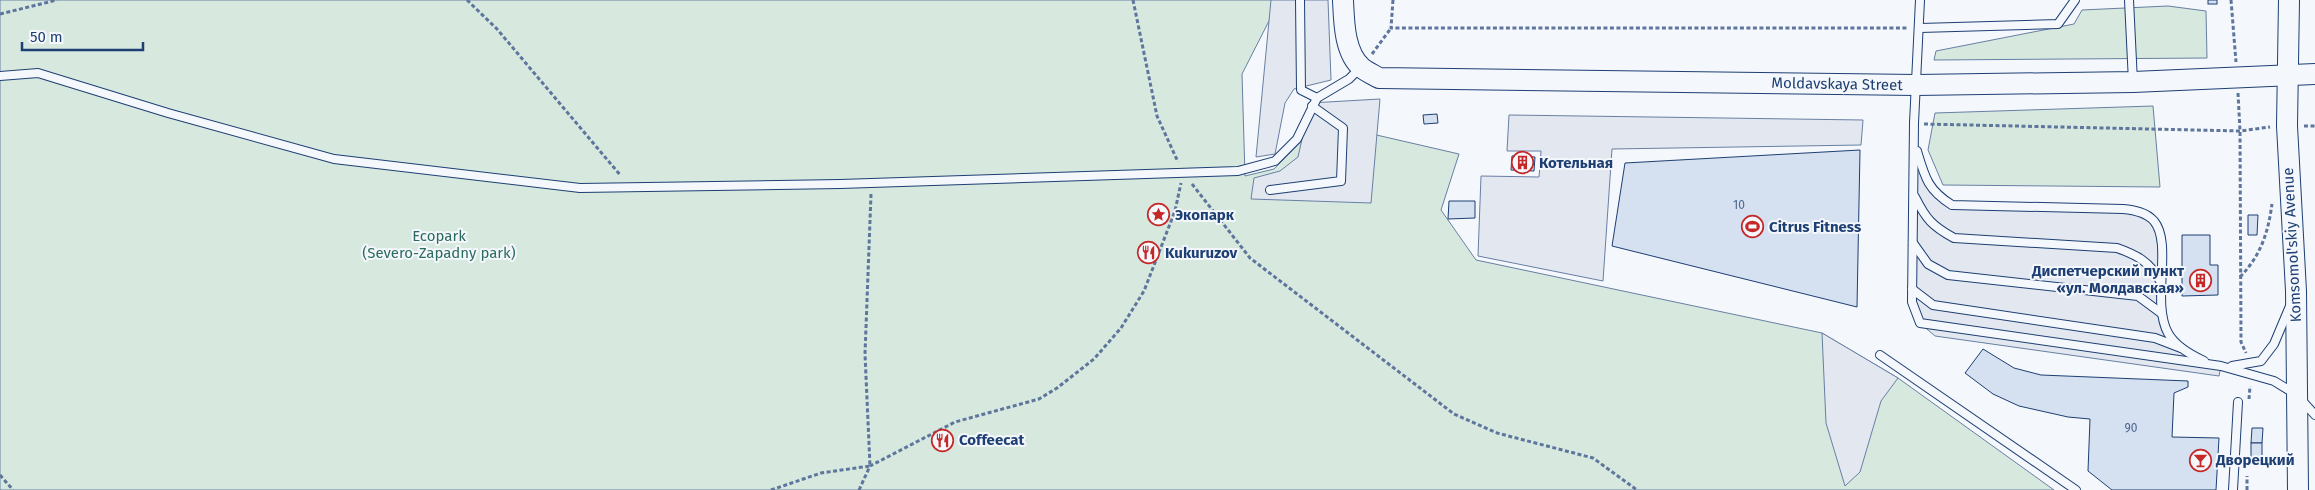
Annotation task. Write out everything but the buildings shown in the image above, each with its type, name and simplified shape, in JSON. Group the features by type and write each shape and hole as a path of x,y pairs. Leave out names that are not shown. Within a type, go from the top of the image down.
{"street":[{"path":"1343,0 1344,20 1349,46 1361,68"},
{"name":"Komsomol'skiy Avenue","path":"2289,0 2287,126 2296,291 2298,490"},
{"name":"Moldavskaya Street","path":"1361,68 1380,78 1400,79 1916,85 2133,82 2237,79 2315,74"}],"lane":[{"path":"1300,0 1301,90 1317,98"},
{"path":"1920,0 1914,123 1912,289 1912,302 1920,323 2221,366 2261,360 2274,344 2296,291"},
{"path":"1920,28 2058,24 2075,0"},
{"path":"2129,0 2133,82"},
{"path":"0,76 38,73 168,113 334,159 580,188 871,183 1183,172 1238,172 1275,161 1296,139 1317,98 1349,79 1361,68"},
{"path":"1270,190 1341,181 1343,128 1312,106"},
{"path":"1915,145 1925,180 1937,195 1952,205 2139,211 2154,220 2161,234 2161,313 2169,334 2182,348"},
{"path":"1914,194 1930,222 1936,228 1954,238 2118,248 2137,256 2153,268 2161,283"},
{"path":"1913,244 1928,264 1948,275 2138,296 2161,313"},
{"path":"1912,289 1933,305 2155,338 2182,348 2203,361 2274,381 2297,394 2315,415"},
{"path":"1880,355 2076,490"},
{"path":"2233,490 2238,402"}],"path":[{"path":"0,14 57,0"},
{"path":"467,0 497,28 631,187"},
{"path":"1133,0 1157,116 1183,172 1250,258 1454,414 1497,433 1593,458 1636,490"},
{"path":"1361,68 1391,28 1392,0"},
{"path":"2231,0 2240,132 2241,342 2250,363"},
{"path":"1391,28 1920,28"},
{"path":"1914,123 2240,132 2272,127 2272,136"},
{"path":"771,490 821,473 870,466 955,422 1039,399 1057,388 1094,359 1121,328 1144,290 1174,211 1183,172"},
{"path":"859,490 870,466 865,354 871,183"},
{"path":"2240,277 2262,249 2269,226 2272,203"},
{"path":"2249,402 2250,373"},
{"path":"2247,470 2247,490"},
{"path":"0,475 13,490"}],"green space":[{"name":"Ecopark (Severo-Zapadny park)","path":"0,0 1274,0 1270,19 1242,74 1245,176 1274,169 1320,122 1459,154 1441,210 1476,260 1822,333 1898,378 2054,490 0,490"},
{"path":"2168,6 2206,11 2207,58 1934,60 1936,51 2074,24 2082,10"},
{"path":"2153,106 2160,187 1943,185 1928,150 1935,113"}],"shaded area":[{"path":"1271,0 1328,0 1331,80 1294,89 1285,103 1275,154 1256,157"},
{"path":"1380,99 1371,203 1251,199 1254,178 1280,171 1298,157 1310,103"},
{"path":"1509,115 1863,120 1861,145 1612,149 1603,281 1478,256 1481,176 1539,177 1541,151 1507,151"},
{"path":"1915,145 1925,180 1952,205 2139,211 2154,220 2161,234 2161,313 2169,334 2203,361 2221,366 2219,376 1935,336 1920,323 1912,302"},
{"path":"1822,333 1898,378 1881,401 1860,472 1845,486 1826,423"}],"place":[{"name":"Котельная","path":"1523,163"},
{"name":"Экопарк","path":"1159,215"},
{"name":"Citrus Fitness","path":"1753,227"},
{"name":"Kukuruzov","path":"1149,253"},
{"name":"Диспетчерский пункт «ул. Молдавская»","path":"2200,280"},
{"name":"Coffeecat","path":"943,440"},
{"name":"Дворецкий","path":"2200,460"}]}
